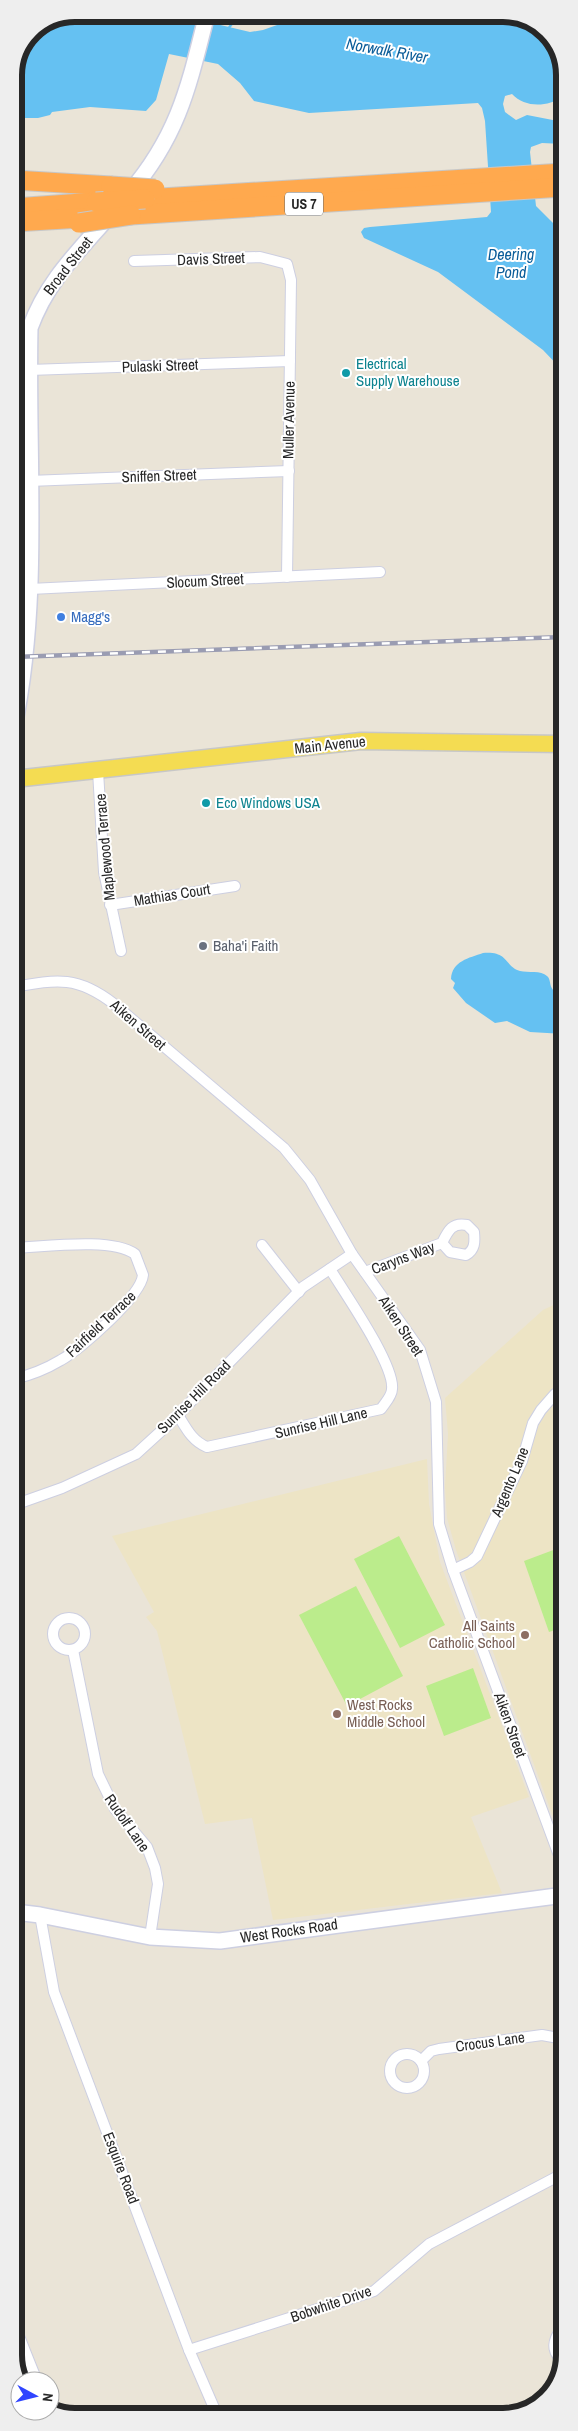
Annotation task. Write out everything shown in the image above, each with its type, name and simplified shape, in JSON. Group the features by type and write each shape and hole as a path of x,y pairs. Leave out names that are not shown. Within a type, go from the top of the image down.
{"highway":[{"path":"22,180 111,186 150,194"},
{"name":"US 7","path":"22,222 80,220 477,186 556,181"},
{"name":"US 7","path":"150,194 278,184 339,187 477,186"},
{"path":"22,207 96,202 150,194"},
{"path":"22,229 80,220"}],"main road":[{"name":"Main Avenue","path":"22,778 361,741 556,744"}],"street":[{"name":"Broad Street","path":"22,402 29,370 30,328 39,304 54,279 143,177 163,148 189,87 205,22"},
{"name":"Davis Street","path":"134,261 260,257 288,264"},
{"name":"Muller Avenue","path":"287,577 291,280 288,264"},
{"name":"Pulaski Street","path":"29,370 290,361"},
{"name":"Broad Street","path":"22,415 29,481 30,589 22,673"},
{"name":"Sniffen Street","path":"29,481 289,471"},
{"name":"Slocum Street","path":"30,589 380,572"},
{"name":"Maplewood Terrace","path":"98,771 104,872 121,951"},
{"name":"Mathias Court","path":"110,905 235,886"},
{"name":"Aiken Street","path":"22,985 51,980 69,981 94,989 284,1148 310,1180 352,1254 420,1350 436,1402 439,1524 453,1570 556,1847"},
{"name":"Caryns Way","path":"365,1272 442,1243"},
{"name":"Fairfield Terrace","path":"22,1248 113,1245 135,1254 142,1267 143,1275 139,1289 87,1340 52,1366 22,1376"},
{"path":"262,1245 299,1292"},
{"name":"Sunrise Hill Road","path":"22,1502 62,1488 136,1454 178,1415 299,1292 352,1254"},
{"name":"Sunrise Hill Lane","path":"178,1415 191,1437 199,1444 207,1447 381,1408 387,1401 392,1389 387,1367 330,1269"},
{"name":"Argento Lane","path":"453,1570 470,1562 477,1556 522,1461 533,1423 550,1399 556,1395"},
{"name":"Rudolf Lane","path":"73,1650 98,1774 115,1809 147,1847 155,1868 158,1884 150,1937"},
{"name":"West Rocks Road","path":"22,1913 150,1937 220,1940 556,1895"},
{"name":"Esquire Road","path":"40,1915 54,1992 189,2350 214,2408"},
{"name":"Crocus Lane","path":"421,2061 432,2051 439,2049 542,2035 556,2038"},
{"name":"Bobwhite Drive","path":"189,2350 374,2291 429,2244 556,2177"},
{"path":"556,2340 554,2347 556,2354"},
{"path":"22,2344 33,2371"}],"shaded area":[{"name":"All Saints Catholic School","path":"556,1304 556,1825 456,1550 447,1518 445,1487 448,1434 445,1398 543,1310"},
{"name":"West Rocks Middle School","path":"427,1459 429,1504 440,1562 529,1797 471,1817 502,1893 273,1920 252,1818 205,1824 157,1631 146,1617 154,1612 112,1536"}],"green space":[{"path":"22,488 24,511 22,545"},
{"path":"399,1536 445,1625 400,1648 354,1559"},
{"path":"556,1549 556,1630 549,1632 524,1561"},
{"path":"356,1586 403,1676 347,1706 299,1615"},
{"path":"473,1668 491,1718 444,1736 426,1686"}],"water":[{"name":"Deering Pond","path":"76,22 209,22 250,32 263,30 284,22 506,23 532,31 544,43 553,59 556,76 556,100 536,105 523,102 512,94 505,96 503,104 505,112 516,120 527,115 556,121 556,144 542,143 531,147 530,152 536,206 556,225 556,364 543,350 438,272 364,238 361,232 364,228 370,227 487,217 491,212 485,121 482,108 478,103 309,113 254,101 240,83 218,64 169,54 156,100 146,111 90,107 52,112 50,115 38,118 22,118 22,76 27,55 31,46 46,31"},
{"path":"483,953 497,954 502,956 515,969 538,972 547,976 553,990 556,990 556,1034 530,1032 507,1021 495,1023 466,1003 453,988 455,983 451,979 454,968 467,959"}],"waterway":[{"path":"228,29 233,22"}],"railway":[{"path":"22,657 556,637"}],"place":[{"name":"Electrical Supply Warehouse","path":"346,373"},
{"name":"Magg's","path":"61,617"},
{"name":"Eco Windows USA","path":"206,803"},
{"name":"Baha'i Faith","path":"203,946"},
{"name":"All Saints Catholic School","path":"525,1635"},
{"name":"West Rocks Middle School","path":"337,1714"}],"water label":[{"name":"Norwalk River","path":"387,50"}]}
